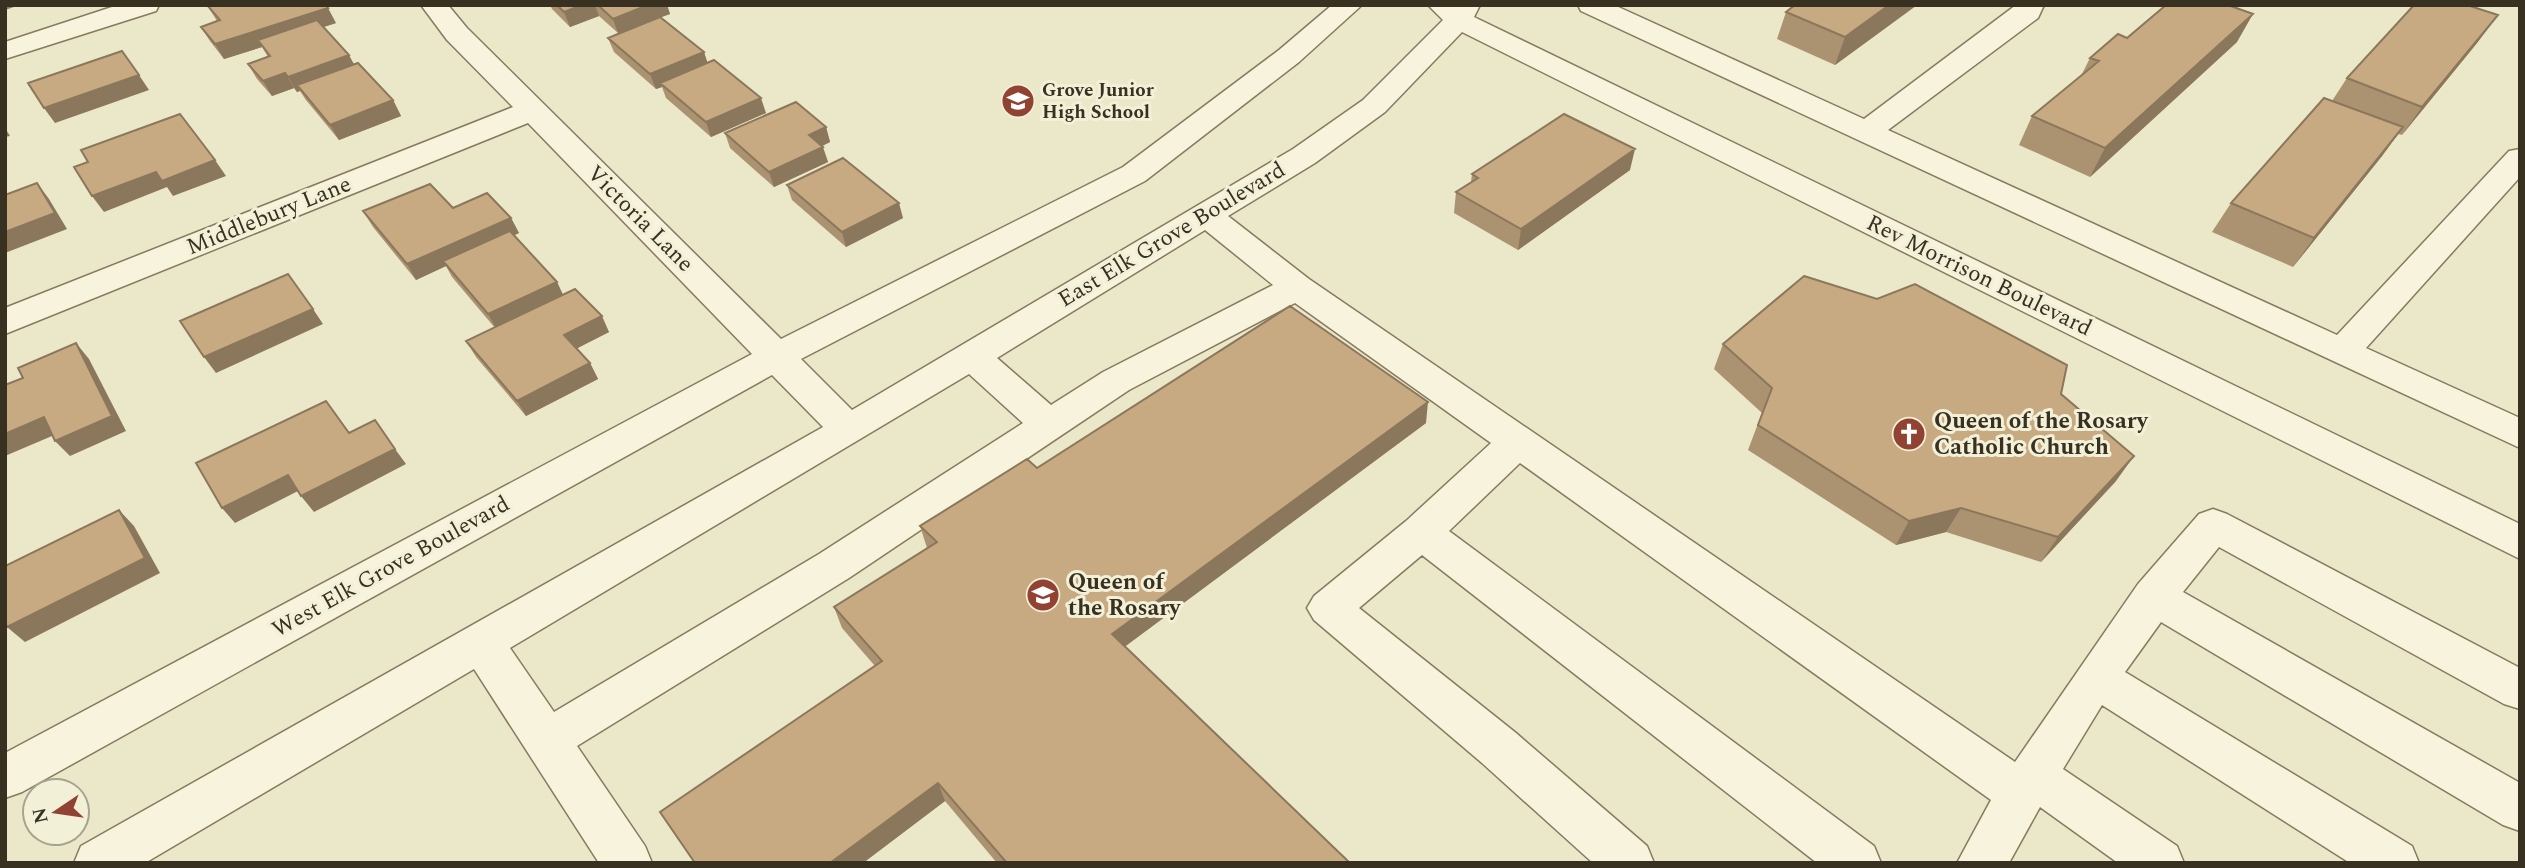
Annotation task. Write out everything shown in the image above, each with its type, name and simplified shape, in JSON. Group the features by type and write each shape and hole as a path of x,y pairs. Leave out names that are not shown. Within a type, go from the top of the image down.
{"street":[{"path":"5,51 146,5"},
{"name":"Victoria Lane","path":"434,5 457,34 849,430"},
{"path":"776,357 1134,174 1289,56 1349,5"},
{"path":"1591,5 2520,434"},
{"path":"1866,132 2028,12 2030,5"},
{"name":"East Elk Grove Boulevard","path":"849,430 1304,156 1374,106 1456,10"},
{"name":"Rev Morrison Boulevard","path":"1456,10 2520,542"},
{"name":"Middlebury Lane","path":"5,322 533,110"},
{"path":"2342,352 2520,158"},
{"path":"1206,215 1297,287 1516,443 2026,784 2160,863"},
{"path":"547,740 834,566 1116,381 1297,287"},
{"path":"972,356 1049,425"},
{"name":"West Elk Grove Boulevard","path":"5,777 776,357"},
{"path":"99,863 849,430"},
{"path":"1516,443 1421,532 1329,608 1499,748 1629,863"},
{"path":"1982,863 2026,784 2153,596 2213,525 2520,690"},
{"path":"1421,532 1856,863"},
{"path":"2153,596 2520,809"},
{"path":"481,642 627,863"},
{"path":"2098,679 2393,863"}],"building":[{"path":"207,5 325,5 328,8 215,44 201,27 220,20"},
{"path":"557,5 582,5 564,12"},
{"path":"598,5 648,5 613,19"},
{"path":"1795,5 1889,5 1845,37 1786,12"},
{"path":"2166,5 2228,5 2253,14 2105,148 2032,116 2099,61 2090,58 2118,34 2127,38"},
{"path":"2414,5 2467,5 2498,15 2422,107 2347,78"},
{"path":"660,17 704,52 650,74 608,38"},
{"path":"317,20 349,55 288,77 285,73 263,81 248,64 270,56 258,40"},
{"path":"122,51 139,75 44,108 28,83"},
{"path":"714,60 761,98 706,122 660,83"},
{"path":"358,63 393,100 330,125 297,85"},
{"path":"2324,98 2403,127 2314,238 2231,203"},
{"path":"796,102 826,127 809,135 823,147 769,172 725,133"},
{"path":"180,114 215,160 162,181 156,172 92,196 74,167 88,162 81,150"},
{"path":"1564,114 1635,149 1521,229 1456,192 1478,178 1472,174"},
{"path":"843,158 899,203 842,232 787,185"},
{"path":"37,183 55,213 5,232 5,195"},
{"path":"430,184 453,208 487,193 511,218 407,264 363,211"},
{"path":"510,231 557,282 488,314 443,261"},
{"path":"288,274 313,309 204,357 180,321"},
{"name":"Queen of the Rosary Catholic Church","path":"1804,276 1877,299 1915,284 2067,365 2061,394 2134,456 2058,537 1961,508 1909,521 1758,425 1772,388 1723,344"},
{"path":"575,289 602,316 564,335 590,363 517,401 466,341"},
{"name":"Queen of the Rosary","path":"1290,306 1428,402 1112,634 1350,863 1007,863 938,783 830,863 695,863 660,812 882,661 834,607 937,542 920,526 1027,459 1037,468"},
{"path":"76,343 112,416 55,441 44,417 5,434 5,385 23,378 18,368"},
{"path":"326,401 349,433 375,420 395,449 301,496 288,475 222,508 196,463"},
{"path":"119,510 145,558 7,627 5,566"}],"place":[{"name":"Grove Junior High School","path":"1018,101"},
{"name":"Queen of the Rosary Catholic Church","path":"1909,434"},
{"name":"Queen of the Rosary","path":"1043,595"}]}
